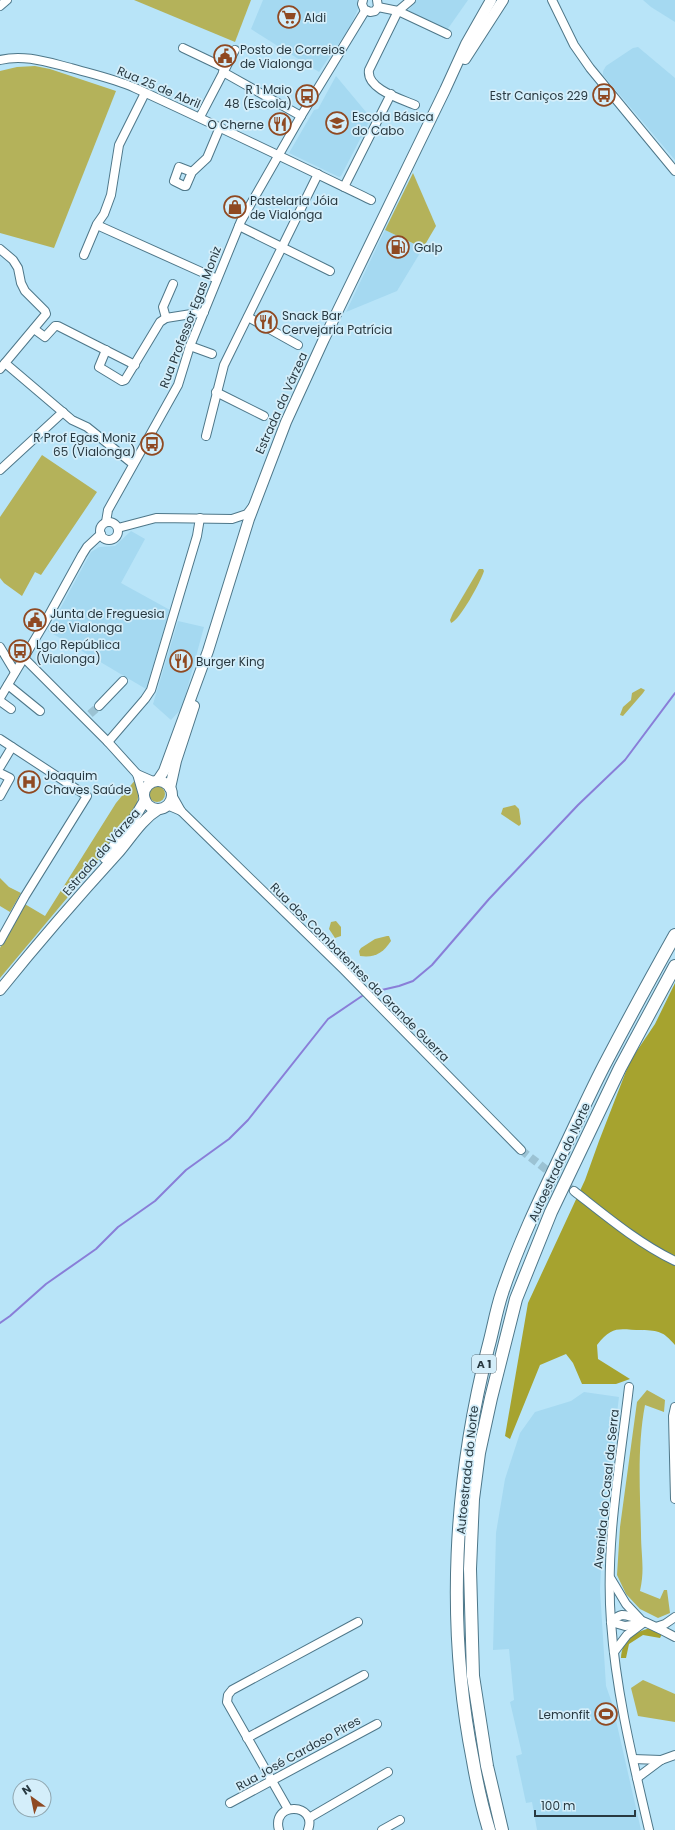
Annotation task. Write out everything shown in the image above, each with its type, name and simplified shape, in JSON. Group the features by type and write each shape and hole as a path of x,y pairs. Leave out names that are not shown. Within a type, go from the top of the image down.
{"highway":[{"name":"Autoestrada do Norte","path":"489,1830 482,1809 469,1743 458,1646 457,1585 462,1494 468,1443 476,1396 502,1293 537,1206 606,1061 675,935"},
{"name":"Autoestrada do Norte","path":"502,1830 487,1766 473,1676 470,1569 474,1499 479,1453 516,1298 551,1212 620,1068 675,966"}],"main road":[{"name":"Estrada da Várzea","path":"64,913 115,846 144,798 146,786 156,781 164,770 208,651 254,504 286,422 321,346 446,90 466,44 491,0"},
{"name":"Estrada da Várzea","path":"446,90 503,0"},
{"name":"Estrada da Várzea","path":"0,990 64,913 120,850 142,822 163,807 171,792 176,761 200,689 208,651"},
{"path":"156,781 166,783 171,792"},
{"name":"Estrada da Várzea","path":"144,798 150,807 163,807"}],"street":[{"path":"0,6 7,0"},
{"path":"363,0 362,7 366,11 372,12 378,4 398,11 447,34"},
{"path":"411,0 398,11 369,72 370,79 374,85 415,105"},
{"path":"552,1 574,45 590,68 675,171"},
{"name":"Rua Professor Egas Moniz","path":"0,698 82,555 87,547 101,534 101,526 106,522 108,510 178,385 190,346 239,226 301,116 366,11"},
{"path":"183,48 224,70 301,116"},
{"path":"200,117 235,50"},
{"name":"Rua 25 de Abril","path":"0,60 11,57 34,59 134,87 200,117 370,200"},
{"path":"84,255 104,214 111,195 119,145 145,93"},
{"path":"344,187 391,94"},
{"path":"192,172 207,158 220,127"},
{"path":"206,436 224,365 318,174"},
{"path":"97,226 217,279"},
{"path":"239,226 330,271"},
{"path":"0,249 15,263 19,271 21,284 27,294 44,311 46,315 2,366 72,420 87,427 133,464"},
{"path":"166,318 163,307 173,284"},
{"path":"106,350 99,367 122,381 126,380 157,326 166,318 204,312"},
{"path":"248,317 298,345"},
{"path":"34,329 45,337 57,326 135,365"},
{"path":"190,346 212,354"},
{"path":"216,392 264,416"},
{"path":"0,470 63,412"},
{"path":"118,528 156,518 232,518 247,514 254,504"},
{"path":"108,742 151,690 197,536 200,518"},
{"path":"232,518 240,522 245,533"},
{"path":"101,534 107,540 113,539 117,534 118,528 114,523 106,522"},
{"path":"0,647 15,672"},
{"path":"24,658 87,716 137,774 144,798"},
{"path":"99,706 123,681"},
{"path":"8,685 40,711"},
{"path":"0,701 11,709"},
{"path":"0,739 87,796 25,896 0,941"},
{"path":"0,767 12,747"},
{"path":"0,772 10,778 0,796"},
{"path":"137,774 156,781"},
{"name":"Rua dos Combatentes da Grande Guerra","path":"171,792 181,811 343,969 522,1150"},
{"name":"Rua dos Combatentes da Grande Guerra","path":"163,807 181,811"},
{"path":"574,1191 632,1236 660,1254 675,1261"},
{"name":"Avenida do Casal da Serra","path":"629,1387 611,1534 611,1622 622,1710 649,1830"},
{"path":"675,1407 673,1413 675,1499"},
{"path":"610,1575 618,1593 643,1623"},
{"path":"656,1627 665,1624 675,1617"},
{"path":"674,1636 672,1626 675,1617"},
{"path":"288,1809 227,1702 228,1695 232,1690 358,1622"},
{"path":"611,1622 625,1626 643,1623 656,1627 674,1636"},
{"path":"614,1652 627,1635 643,1623"},
{"path":"247,1738 364,1675"},
{"name":"Rua José Cardoso Pires","path":"230,1803 377,1724"},
{"path":"637,1778 661,1760 675,1755"},
{"path":"633,1759 661,1760"},
{"path":"308,1818 388,1772"},
{"path":"279,1830 279,1818 288,1809 298,1809 302,1810 308,1818 308,1830"},
{"path":"382,1830 400,1820"}],"shaded area":[{"path":"134,0 251,0 235,42"},
{"path":"263,0 357,0 359,7 350,27 319,72 251,29"},
{"path":"416,0 468,0 447,30 408,11"},
{"path":"643,0 675,0 675,22 651,7"},
{"path":"638,47 675,78 675,160 603,75 603,71 606,66 633,48"},
{"path":"35,66 50,69 116,91 54,248 0,233 0,71 17,67"},
{"name":"Escola Básica do Cabo","path":"336,76 371,118 341,176 339,177 289,153 314,110 318,109"},
{"path":"413,173 436,226 423,248 385,230"},
{"path":"385,230 423,248 397,291 346,312"},
{"path":"42,455 97,492 41,575 35,572 22,596 4,583 0,578 0,517"},
{"path":"131,531 145,539 121,583 170,610 146,689 48,631 91,552 99,547 115,546"},
{"path":"479,569 483,569 484,571 479,583 465,608 451,623 450,620 453,613"},
{"name":"Burger King","path":"178,621 204,627 182,708 171,720 153,704"},
{"path":"641,688 645,690 643,693 623,716 620,715 623,707 631,700 632,693"},
{"path":"136,779 139,791 137,804 121,829 93,867 0,978 0,948 23,903 45,916 116,803"},
{"path":"154,786 160,786 165,791 163,800 160,802 154,802 149,797 149,791"},
{"path":"515,805 519,809 521,824 519,826 501,814 503,808"},
{"path":"0,878 9,887 21,893 10,912 0,906"},
{"path":"336,921 341,927 341,936 335,938 329,929 331,922"},
{"path":"389,936 391,941 382,952 370,956 360,956 359,951 361,948 375,939"},
{"path":"675,983 675,1345 664,1334 653,1331 622,1329 612,1331 597,1345 598,1359 630,1379 616,1384 582,1384 573,1363 566,1354 540,1365 510,1439 505,1436 528,1303 585,1180 630,1061 655,1024"},
{"path":"647,1390 665,1400 664,1412 645,1405 642,1421 640,1453 641,1541 643,1569 640,1591 660,1599 664,1590 667,1590 670,1613 658,1618 640,1609 626,1594 617,1575 620,1527 637,1402"},
{"path":"584,1392 619,1397 603,1527 600,1590 606,1686 612,1703 641,1830 537,1830 532,1802 526,1803 516,1756 522,1754 510,1702 514,1700 509,1649 493,1650 496,1533 505,1479 520,1433 535,1412 571,1401"},
{"path":"650,1628 663,1632 660,1638 643,1635 629,1644 626,1658 621,1658 626,1642 638,1632"},
{"path":"643,1680 675,1694 675,1722 638,1716 631,1688"}],"waterway":[{"path":"373,992 413,981 432,965 489,899 578,805 625,760 675,693"},
{"path":"0,1323 46,1284 96,1249 118,1227 155,1201 186,1170 229,1139 248,1120 328,1019 362,996"}],"tunnel":[{"path":"90,714 99,706"},
{"path":"521,1150 574,1191"}],"place":[{"name":"Aldi","path":"289,17"},
{"name":"Posto de Correios de Vialonga","path":"225,56"},
{"name":"Estr Caniços 229","path":"604,95"},
{"name":"R 1 Maio 48 (Escola)","path":"307,96"},
{"name":"Escola Básica do Cabo","path":"337,123"},
{"name":"O Cherne","path":"280,124"},
{"name":"Pastelaria Jóia de Vialonga","path":"235,207"},
{"name":"Galp","path":"398,247"},
{"name":"Snack Bar Cervejaria Patrícia","path":"266,322"},
{"name":"R Prof Egas Moniz 65 (Vialonga)","path":"152,444"},
{"name":"Junta de Freguesia de Vialonga","path":"35,620"},
{"name":"Lgo República (Vialonga)","path":"20,651"},
{"name":"Burger King","path":"181,661"},
{"name":"Joaquim Chaves Saúde","path":"29,782"},
{"name":"Lemonfit","path":"606,1714"}]}
